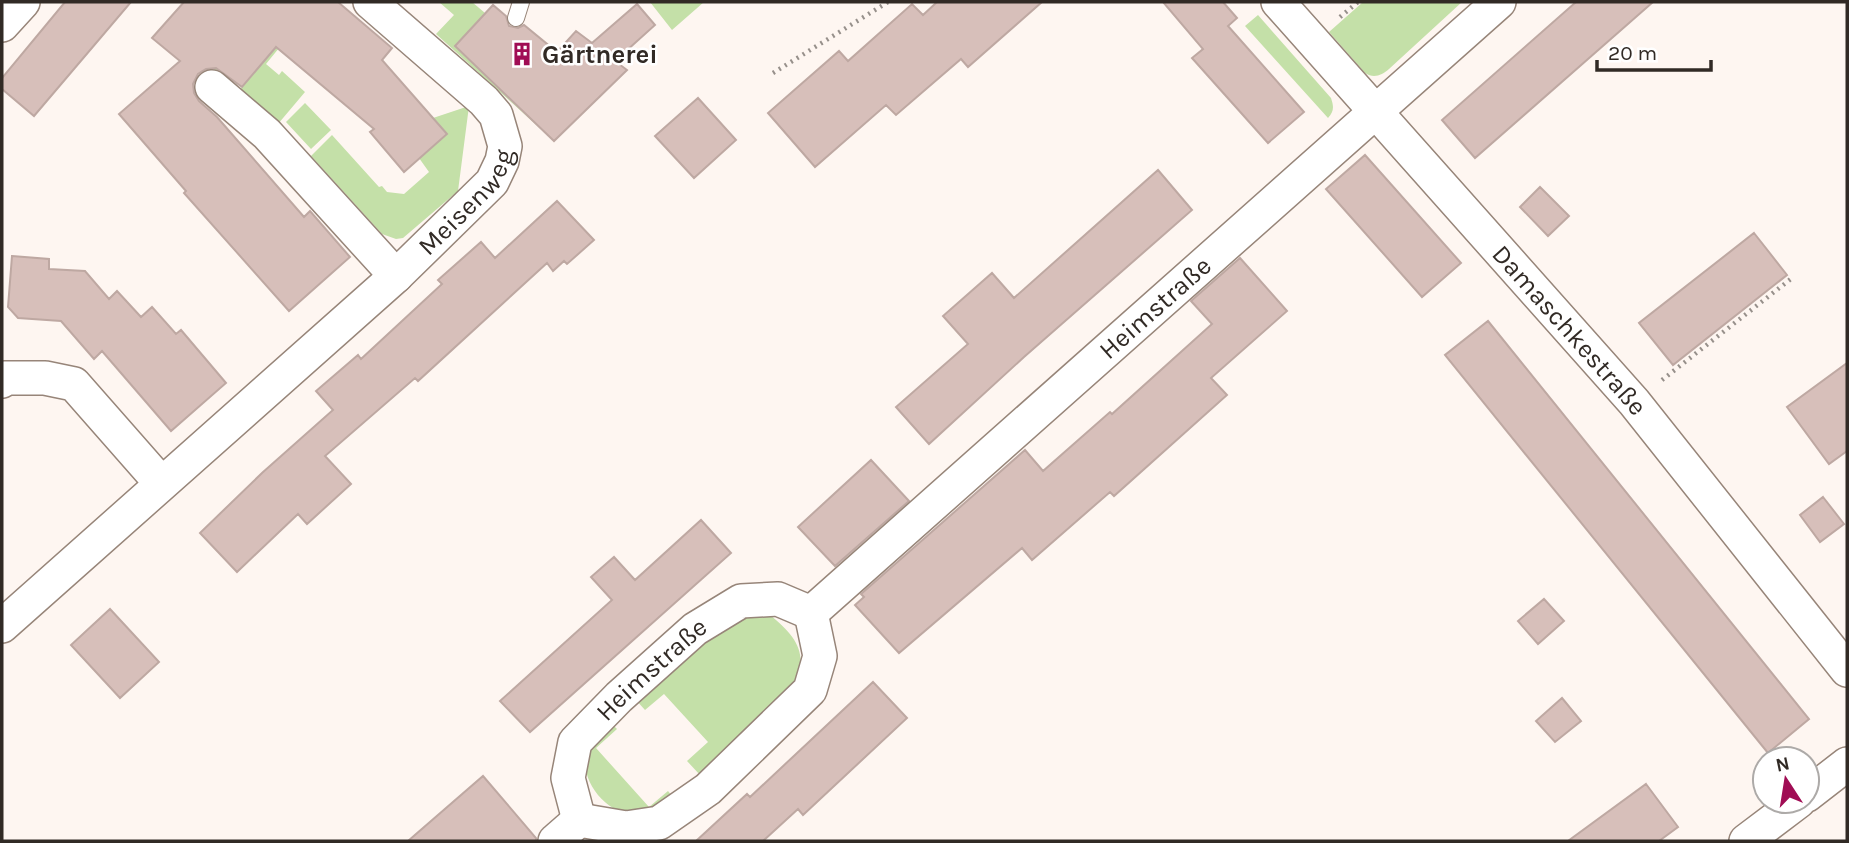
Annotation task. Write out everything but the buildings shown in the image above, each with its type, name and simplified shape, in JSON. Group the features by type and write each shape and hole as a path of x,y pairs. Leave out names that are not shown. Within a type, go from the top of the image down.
{"street":[{"path":"2,25 23,2"},
{"name":"Meisenweg","path":"2,626 396,276 492,182 502,161 505,146 496,115 484,101 370,2"},
{"name":"Damaschkestraße","path":"1278,2 1634,402 1847,670"},
{"name":"Heimstraße","path":"811,613 1499,2"},
{"name":"Meisenweg","path":"212,87 267,134 396,276"},
{"path":"2,381 4,378 45,377 74,384 162,484"},
{"name":"Heimstraße","path":"778,598 811,613 820,656 810,690 708,789 659,823 626,828 567,831 568,778 575,742 695,629 741,601 778,598"},
{"path":"1821,784 1847,764"},
{"path":"1746,841 1780,815"}],"lane":[{"path":"516,18 521,2"}],"path":[{"path":"774,73 888,2"},
{"path":"1634,402 1793,278"}],"green space":[{"path":"439,2 472,2 485,13 456,46 554,141 436,34 454,15"},
{"path":"650,2 704,2 672,30"},
{"path":"1363,2 1462,2 1389,69 1375,76 1365,73 1329,32"},
{"path":"306,15 266,64 279,75 282,71 305,92 278,124 240,90 255,72 236,56 221,74 204,62"},
{"path":"1258,15 1331,98 1333,109 1328,118 1245,26"},
{"path":"305,103 331,130 311,149 286,122"},
{"path":"469,106 458,191 403,238 396,239 382,234 311,156 332,135 379,187 382,186 387,192 404,194 429,172 419,158 447,134 433,118"},
{"path":"770,615 786,629 797,644 801,661 797,683 700,775 687,761 708,742 664,694 645,710 636,700 731,616"},
{"path":"610,722 617,729 596,748 649,807 668,791 672,796 655,810 642,815 616,810 604,802 588,779 585,765 587,752"}],"place":[{"name":"Gärtnerei","path":"522,54"}]}
